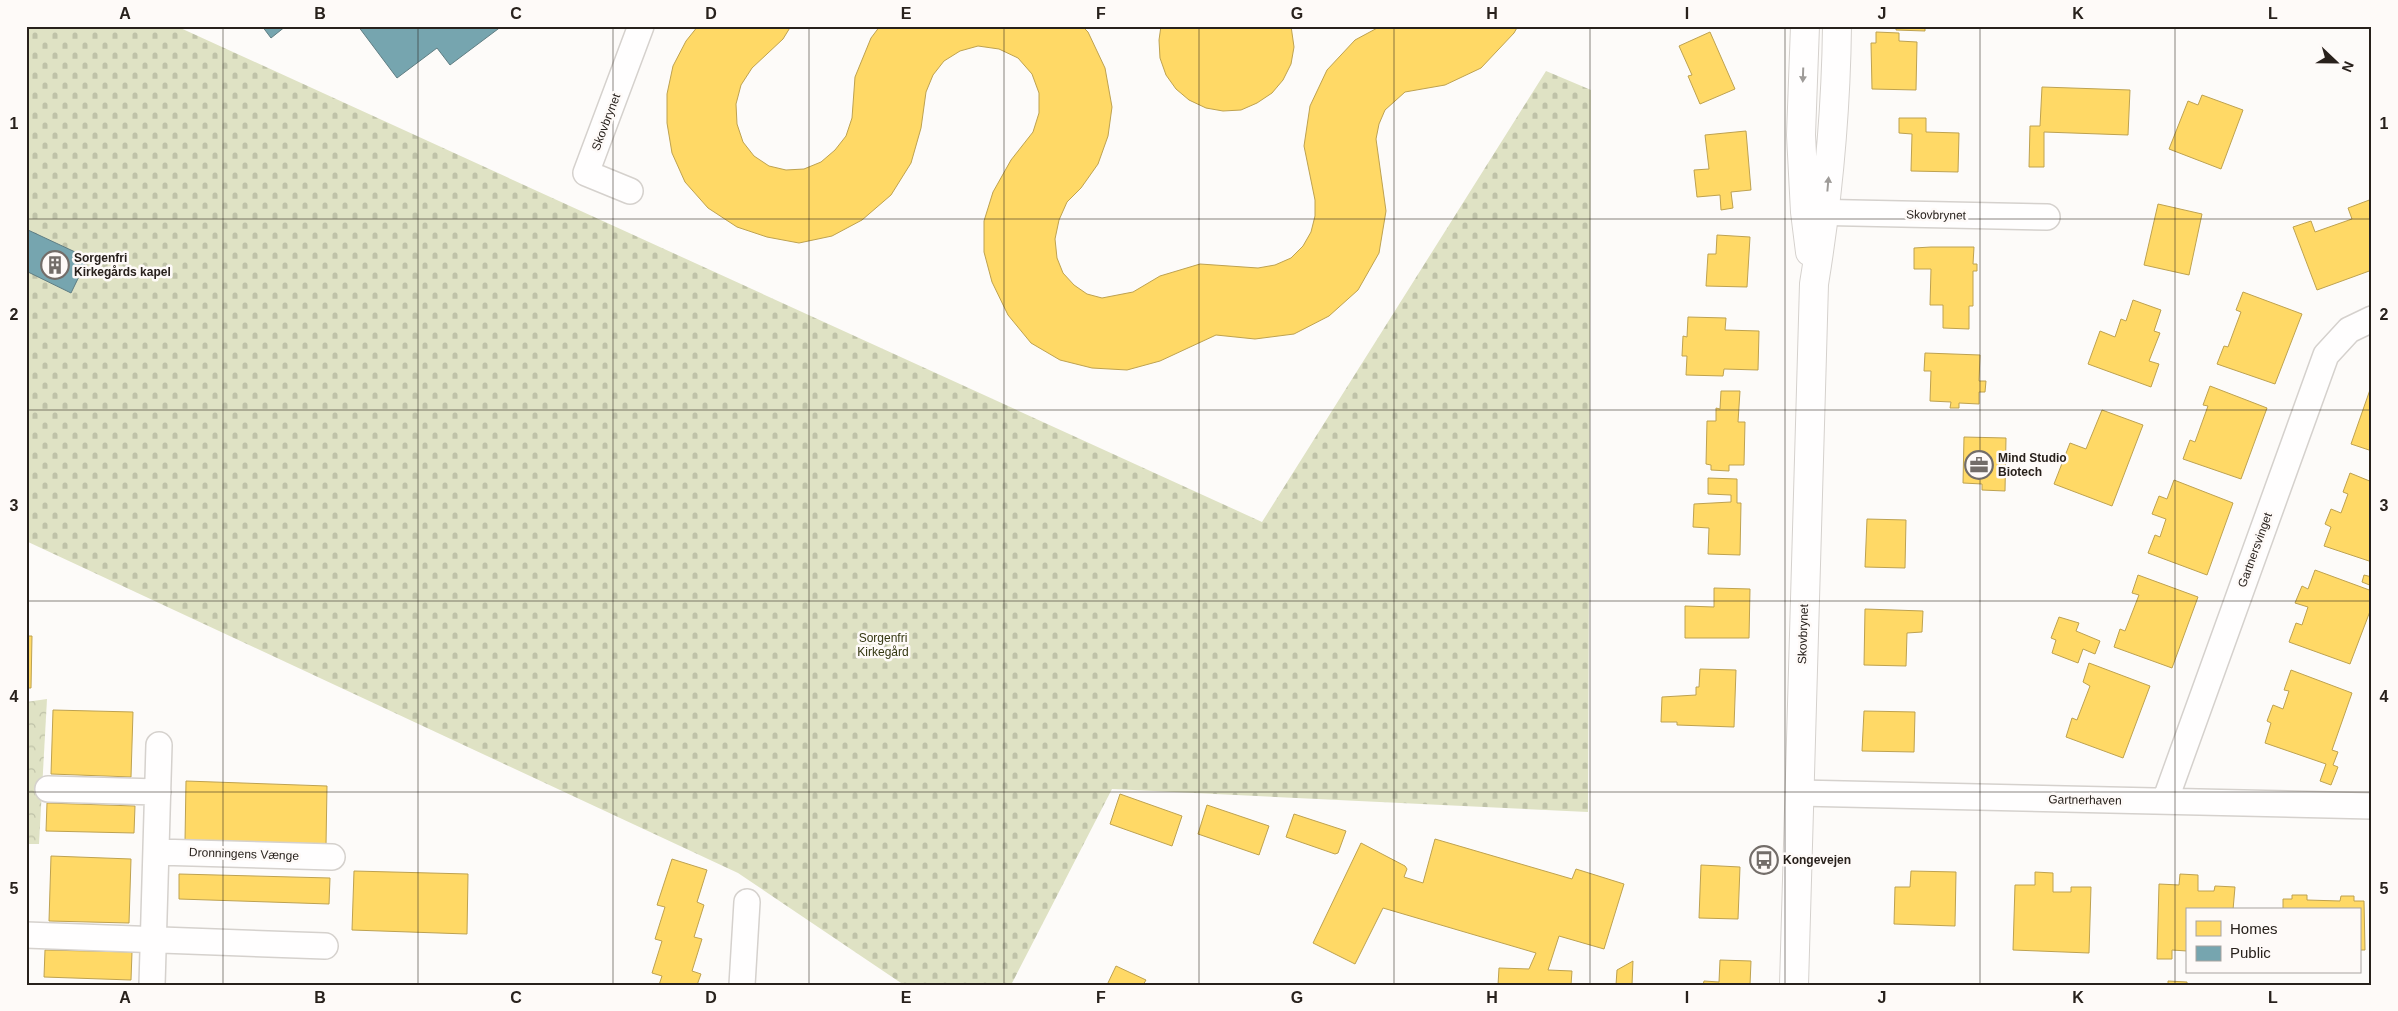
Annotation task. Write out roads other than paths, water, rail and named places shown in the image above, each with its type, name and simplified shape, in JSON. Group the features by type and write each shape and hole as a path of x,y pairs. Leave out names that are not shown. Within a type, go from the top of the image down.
{"street":[{"name":"Skovbrynet","path":"630,191 586,174 641,26"},
{"name":"Skovbrynet","path":"1805,26 1801,135 1815,212"},
{"name":"Skovbrynet","path":"1794,985 1815,212 1836,82 1837,26"},
{"name":"Skovbrynet","path":"1815,212 2048,217"},
{"name":"Gartnersvinget","path":"2165,802 2326,355 2349,330 2372,319"},
{"path":"152,985 160,745"},
{"path":"48,789 158,792"},
{"name":"Gartnerhaven","path":"1799,793 2372,806"},
{"name":"Dronningens Vænge","path":"156,852 332,857"},
{"path":"742,985 747,902"},
{"path":"26,935 325,946"}],"place":[{"name":"Sorgenfri Kirkegårds kapel","path":"55,265"},
{"name":"Mind Studio Biotech","path":"1979,465"},
{"name":"Kongevejen","path":"1764,860"}],"park label":[{"name":"Sorgenfri Kirkegård","path":"883,645"}]}
